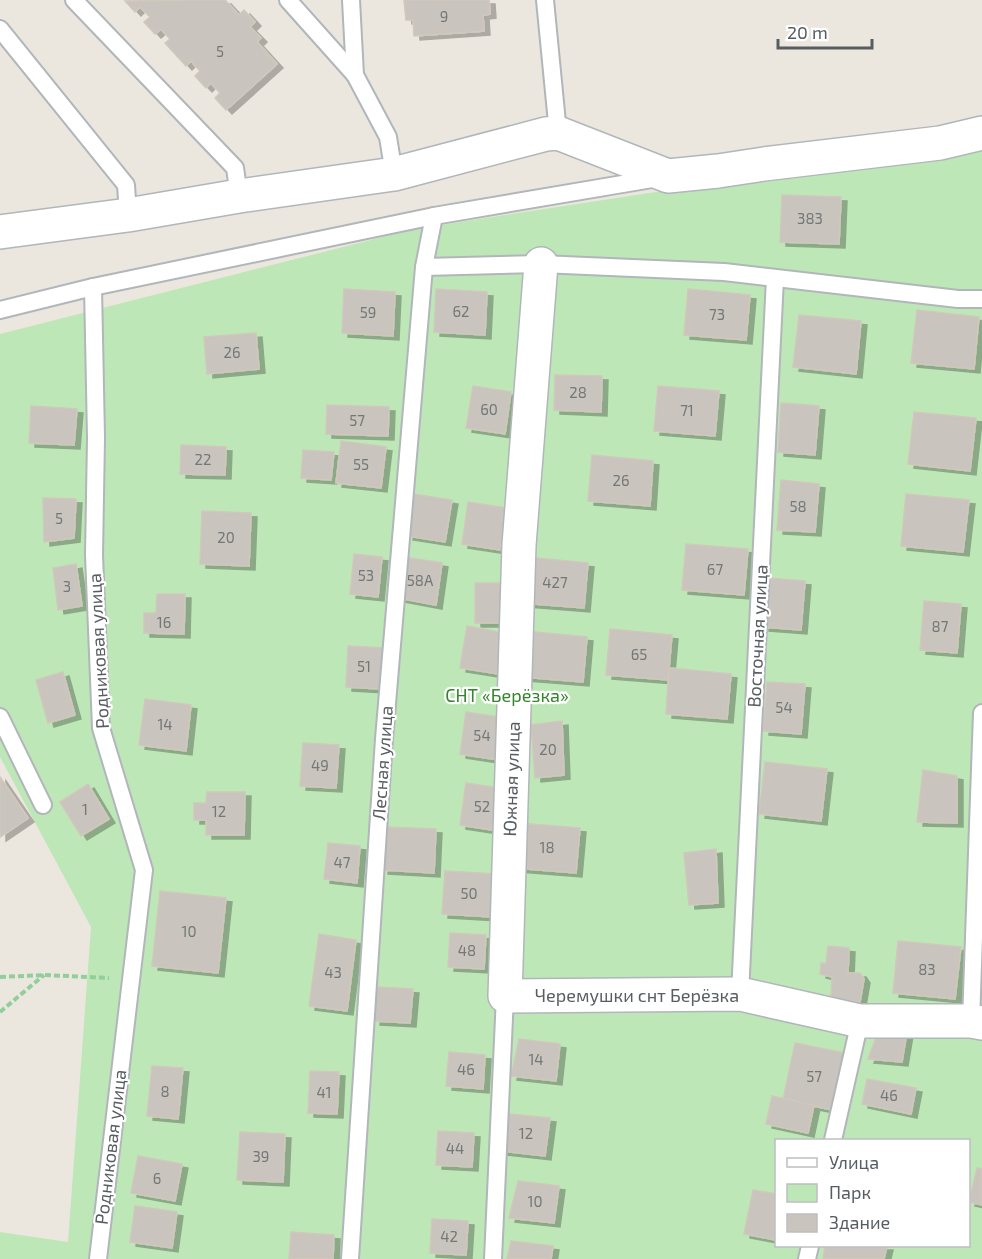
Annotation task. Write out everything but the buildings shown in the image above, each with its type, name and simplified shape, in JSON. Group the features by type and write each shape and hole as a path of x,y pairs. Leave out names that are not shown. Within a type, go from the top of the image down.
{"street":[{"path":"0,232 394,174 546,134 558,133 668,176 940,143 982,133"},
{"name":"Южная улица","path":"505,996 519,544 541,264"},
{"name":"Черемушки снт Берёзка","path":"505,996 740,994 860,1021 976,1022"}],"lane":[{"path":"74,0 235,168 239,196"},
{"path":"288,0 354,75 388,137 394,174"},
{"path":"351,0 354,75"},
{"path":"545,0 558,133"},
{"path":"0,29 126,185 128,214"},
{"path":"0,310 93,286 434,216 668,176"},
{"name":"Лесная улица","path":"350,1259 383,750 424,267 434,216"},
{"path":"424,267 541,264 724,272 958,299 982,299"},
{"name":"Восточная улица","path":"740,994 775,278"},
{"name":"Родниковая улица","path":"93,286 96,438 94,555 101,728 144,870 98,1259"},
{"path":"976,1022 982,713"},
{"path":"0,717 43,805"},
{"name":"Южная улица","path":"493,1259 505,996"},
{"path":"833,1139 860,1021"}],"path":[{"path":"0,977 45,975 131,980"},
{"path":"0,1012 45,975"}],"green space":[{"name":"СНТ «Берёзка»","path":"982,142 982,1259 0,1259 0,1232 68,1242 91,927 0,757 0,334 414,229"}]}
